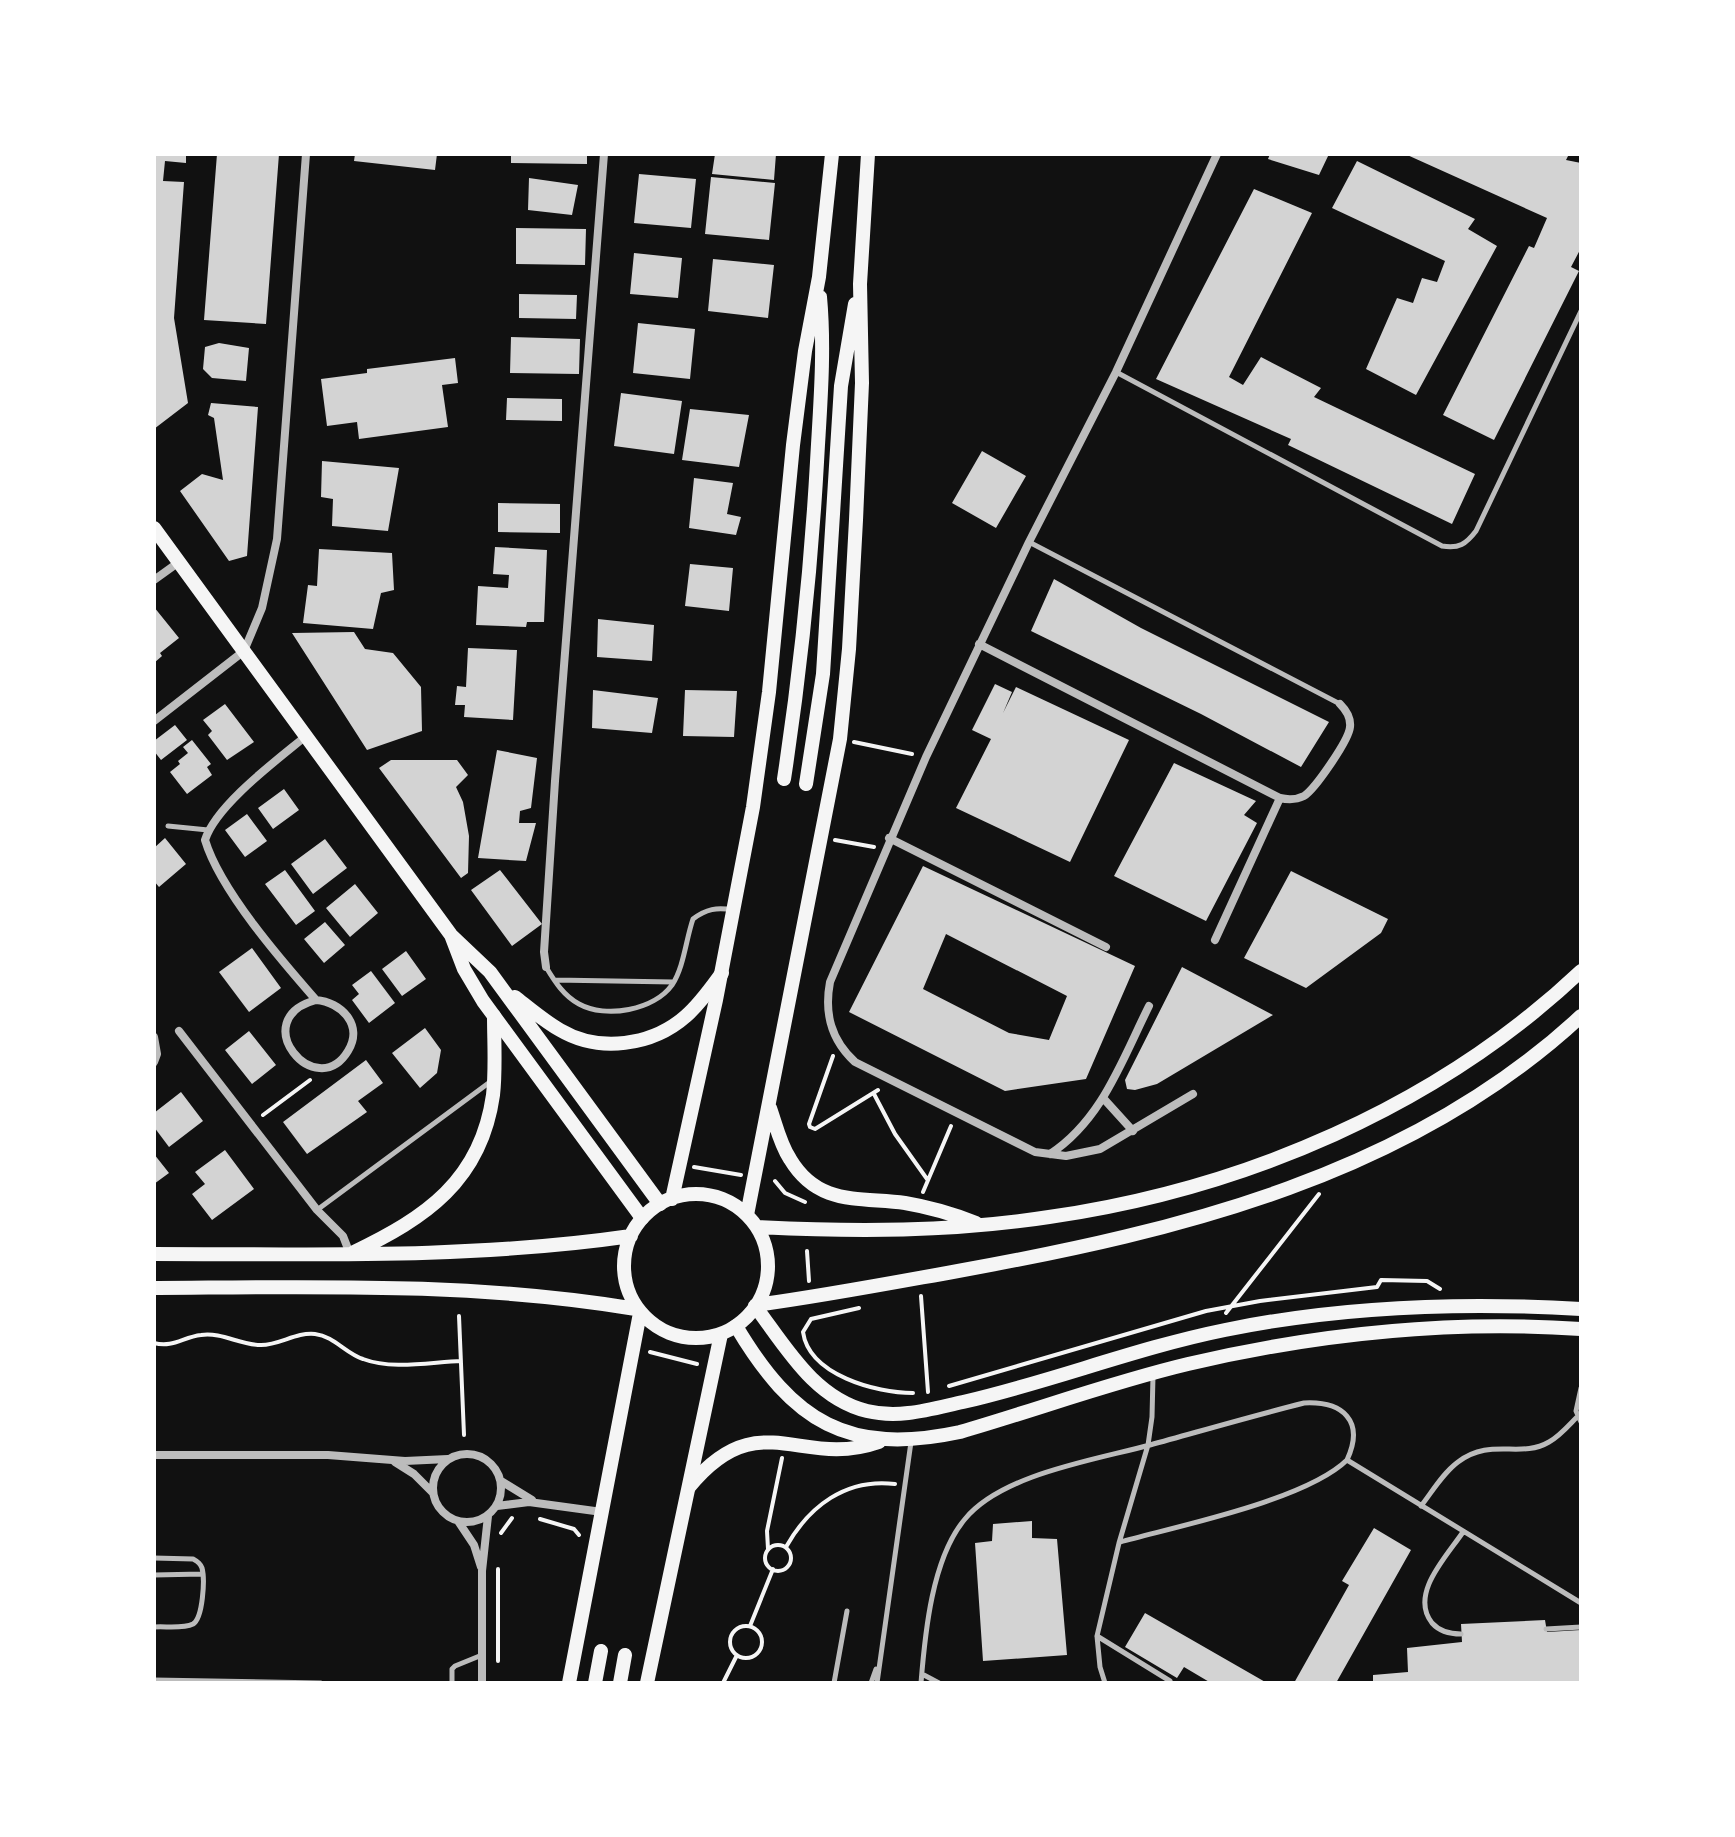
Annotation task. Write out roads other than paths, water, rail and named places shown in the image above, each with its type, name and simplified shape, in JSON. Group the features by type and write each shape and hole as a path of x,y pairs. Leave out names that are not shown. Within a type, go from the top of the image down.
{"main road":[{"path":"666,1201 722,973 753,807 769,692 793,445 805,351 819,277 832,154"},
{"path":"747,1215 840,739 849,649 862,383 860,284 868,154"},
{"path":"784,779 801,662 812,545 823,352 819,277"},
{"path":"806,784 829,618 841,386 860,284"},
{"path":"154,528 451,935 478,959 501,986 666,1201"},
{"path":"451,935 464,969 494,1016 642,1218"},
{"path":"757,1227 869,1231 980,1225 1049,1217 1173,1191 1292,1152 1350,1128 1406,1099 1512,1030 1581,971"},
{"path":"501,986 562,1032 593,1042 627,1043 643,1040 673,1026 698,1004 722,973"},
{"path":"350,1254 413,1221 453,1186 471,1160 492,1100 494,1016"},
{"path":"755,1306 1049,1255 1122,1239 1243,1205 1338,1170 1389,1146 1486,1090 1581,1016"},
{"path":"769,1103 790,1159 798,1171 819,1189 843,1199 917,1206 980,1225"},
{"path":"706,1194 728,1201 747,1215 757,1227 768,1253 768,1281 755,1306 736,1326 703,1339 685,1339 653,1325 638,1311 625,1280 626,1250 642,1218 666,1201 683,1195 706,1194"},
{"path":"154,1254 350,1254 491,1249 631,1236"},
{"path":"154,1288 461,1289 564,1298 638,1311"},
{"path":"755,1306 811,1380 823,1390 851,1406 887,1414 908,1414 1007,1392 1210,1334 1299,1318 1450,1306 1581,1309"},
{"path":"569,1683 638,1311"},
{"path":"736,1326 787,1396 803,1409 838,1430 885,1440 912,1440 960,1432 1187,1364 1276,1348 1391,1331 1508,1326 1581,1329"},
{"path":"647,1683 721,1334"},
{"path":"689,1487 714,1460 735,1448 760,1442 837,1450 885,1440"},
{"path":"595,1683 601,1651"},
{"path":"620,1683 625,1655"}],"street":[{"path":"154,721 244,651 262,608 274,563 306,154"},
{"path":"546,967 544,952 555,781 604,154"},
{"path":"1193,1094 1100,1149 1084,1154 1049,1155 1020,1147 855,1062 838,1043 827,1014 830,982 884,849 979,644 1116,372 1217,154"},
{"path":"154,580 179,562"},
{"path":"979,644 1280,798 1291,800 1306,795 1314,787 1344,741 1350,727 1348,714 1340,704"},
{"path":"306,736 233,800 208,830 205,840 219,874 283,963 316,1000 336,1005 345,1011 353,1030 349,1051 333,1065 323,1068 312,1067 294,1057 286,1037 290,1017 306,1003 316,1000"},
{"path":"1215,940 1280,798"},
{"path":"889,838 1106,947"},
{"path":"1049,1155 1076,1135 1104,1099 1149,1006"},
{"path":"179,1031 317,1210 343,1236 350,1254"},
{"path":"154,1037 157,1054 154,1062"},
{"path":"1104,1099 1133,1131"},
{"path":"154,1455 339,1455 391,1460 448,1459 463,1453 480,1456 494,1466 501,1481 497,1506 488,1516 474,1522 458,1521"},
{"path":"433,1493 437,1471 448,1459"},
{"path":"391,1460 414,1474 433,1493 439,1508 458,1521 474,1545 482,1571"},
{"path":"501,1481 541,1503"},
{"path":"497,1506 518,1502 541,1503 602,1512"},
{"path":"482,1683 482,1571 488,1516"}],"lane":[{"path":"1116,372 1442,546 1453,548 1462,545 1476,531 1581,311"},
{"path":"1029,542 1340,704"},
{"path":"168,826 208,830"},
{"path":"546,967 562,992 578,1004 596,1011 643,1005 661,997 674,982 693,919 702,912 719,907 734,910"},
{"path":"554,980 674,982"},
{"path":"317,1210 494,1079"},
{"path":"1105,1683 1097,1636 1119,1543 1148,1445 1153,1375"},
{"path":"1421,1506 1449,1470 1470,1455 1494,1447 1522,1449 1541,1446 1557,1437 1579,1419 1581,1388"},
{"path":"921,1683 942,1560 954,1534 978,1506 1030,1479 1289,1407 1318,1402 1329,1404 1348,1417 1354,1429 1353,1446 1347,1460 1338,1468 1297,1489 1248,1506 1119,1543"},
{"path":"874,1683 881,1657 912,1440"},
{"path":"1347,1460 1581,1603"},
{"path":"1461,1634 1437,1627 1424,1605 1427,1587 1463,1532"},
{"path":"154,1558 193,1559 202,1568 198,1619 189,1626 154,1627"},
{"path":"154,1575 202,1574"},
{"path":"834,1683 847,1611"},
{"path":"1546,1629 1581,1627"},
{"path":"1097,1636 1170,1681"},
{"path":"452,1683 452,1669 455,1666 482,1655"},
{"path":"922,1674 939,1683"},
{"path":"154,1680 321,1683"}]}
